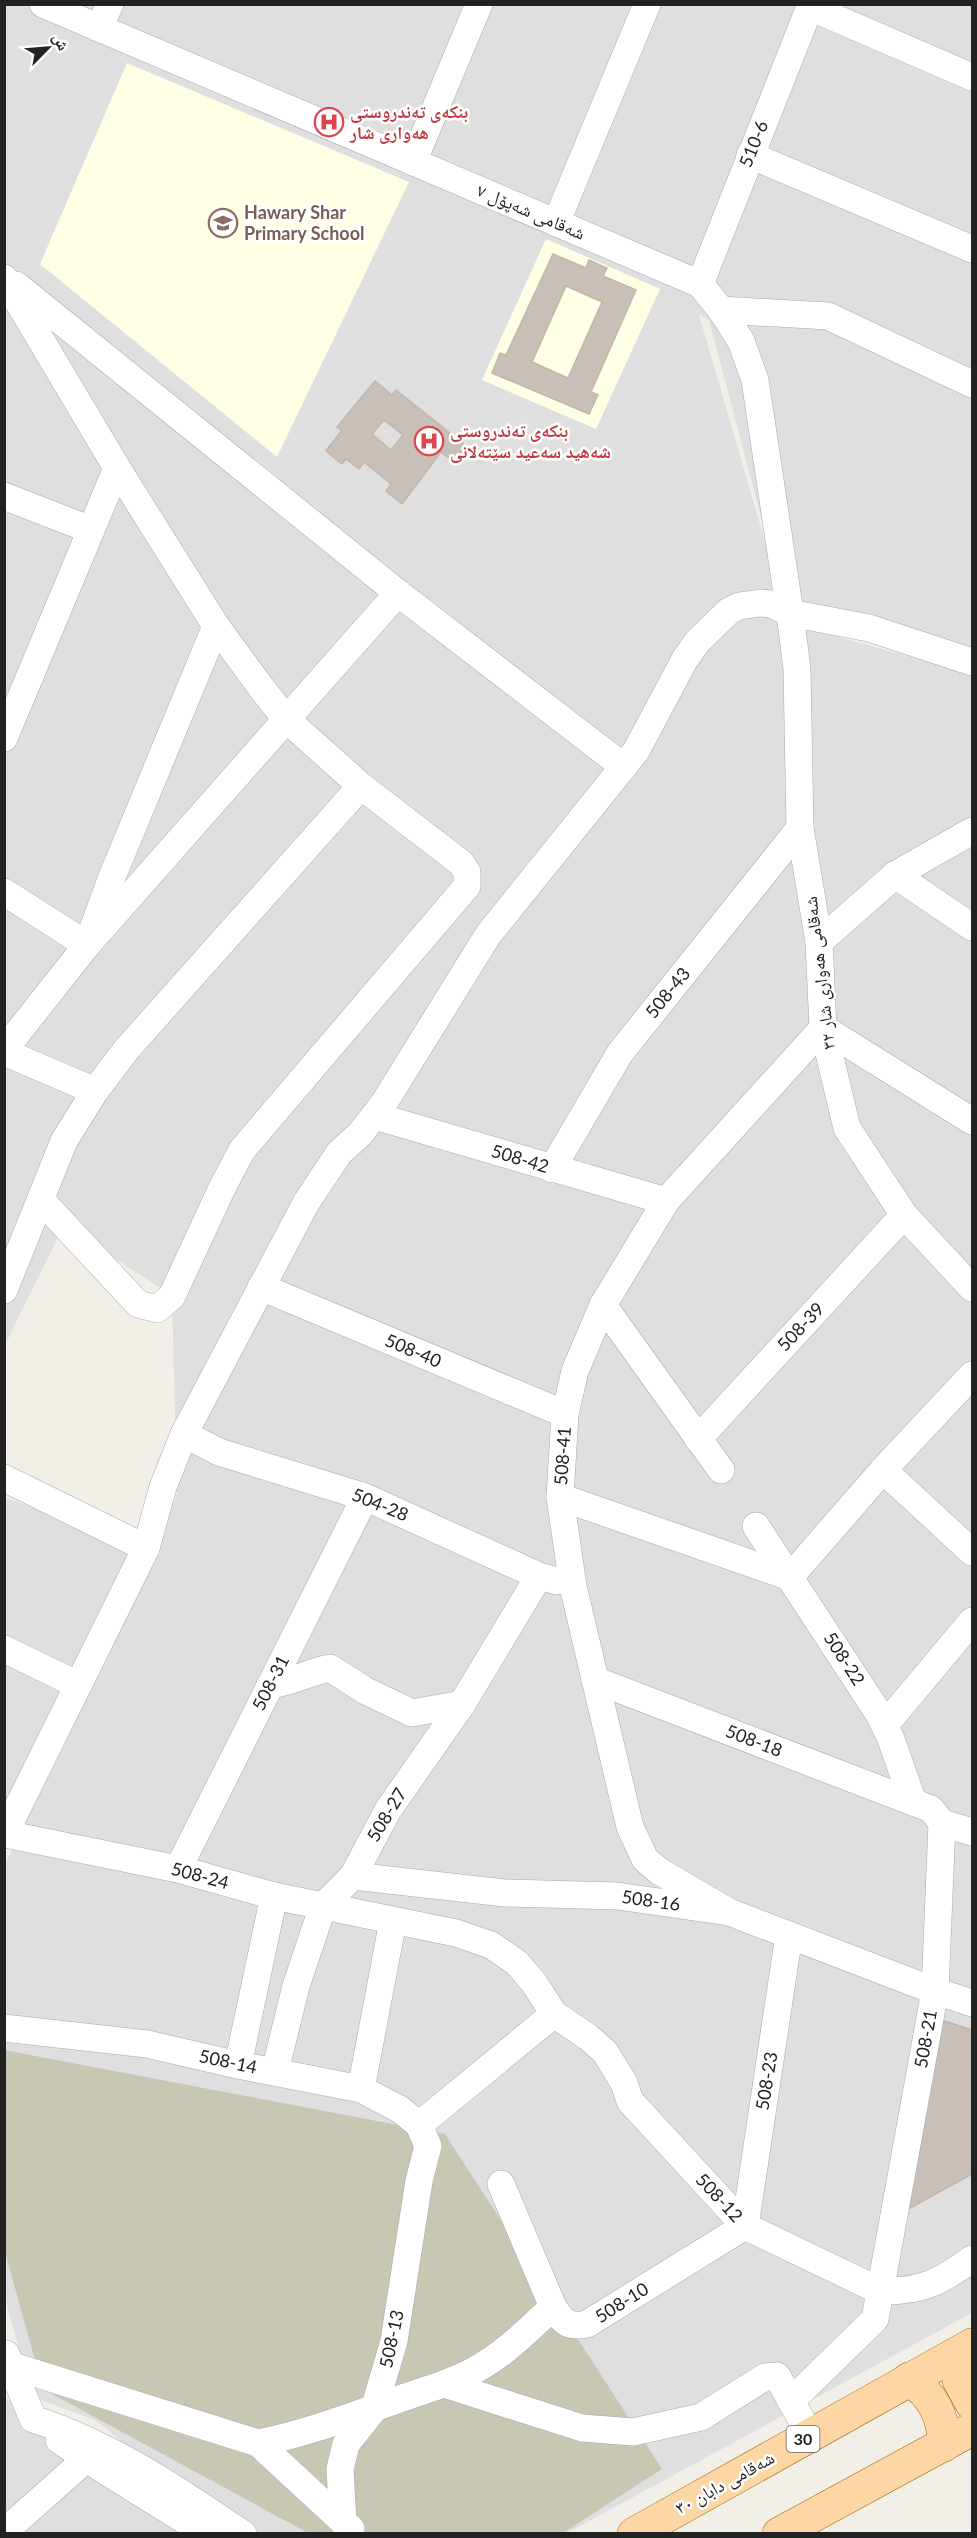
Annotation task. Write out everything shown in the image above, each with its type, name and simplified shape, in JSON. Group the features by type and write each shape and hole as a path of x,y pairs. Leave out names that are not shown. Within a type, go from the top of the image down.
{"main road":[{"name":"شەقامی دابان ٣٠","path":"634,2534 964,2350"},
{"path":"964,2350 959,2380 972,2404"},
{"path":"909,2379 929,2396 936,2407 944,2432 944,2445"},
{"path":"780,2534 972,2429"}],"street":[{"name":"شەقامی شەپۆل ٧","path":"43,4 104,16 413,162 700,284 722,310 741,341 755,380 790,613"},
{"path":"413,162 479,4"},
{"path":"556,223 647,4"},
{"path":"810,6 972,77"},
{"name":"510-6","path":"700,284 810,6"},
{"path":"750,155 972,249"},
{"path":"7,292 216,626 286,719 361,786 461,863 466,872 467,886 242,1150 172,1296 157,1309 138,1304 42,1201"},
{"path":"7,292 624,767"},
{"path":"722,310 828,316 972,384"},
{"path":"4,738 117,468"},
{"path":"4,496 91,531"},
{"path":"95,1091 4,1051 87,945 398,592"},
{"path":"5,1834 146,1548 163,1487 184,1434 261,1287 327,1170 339,1153 375,1116 488,935 624,767 647,734 685,659 712,625 729,611 749,603 771,604 790,613 870,628 972,662"},
{"name":"شەقامی هەواری شار ٣٢","path":"790,613 796,669 800,828 819,942 823,1028 846,1128 904,1215 972,1288"},
{"path":"87,945 112,877 216,626"},
{"path":"4,1290 42,1201 64,1141 95,1091 126,1050 361,786"},
{"name":"508-43","path":"552,1169 620,1053 800,828"},
{"path":"819,942 895,875 972,831"},
{"path":"895,875 972,927"},
{"path":"4,892 87,945"},
{"path":"823,1028 972,1121"},
{"name":"508-41","path":"729,1912 658,1871 645,1859 630,1827 573,1586 560,1497 565,1414 575,1371 603,1305 666,1201 823,1028"},
{"name":"508-42","path":"375,1116 666,1201"},
{"name":"508-39","path":"698,1438 904,1215"},
{"name":"508-40","path":"261,1287 565,1414"},
{"path":"603,1305 721,1470"},
{"path":"560,1497 790,1577 882,1470 972,1375"},
{"name":"504-28","path":"184,1434 219,1452 365,1497 539,1576 573,1586"},
{"path":"882,1470 972,1552"},
{"path":"4,1478 146,1548"},
{"name":"508-31","path":"178,1869 365,1497"},
{"name":"508-22","path":"756,1526 885,1725 913,1802"},
{"name":"508-27","path":"275,2071 296,1986 323,1906 353,1876 388,1810 462,1704 539,1576"},
{"path":"885,1725 972,1621"},
{"path":"4,1649 78,1685"},
{"path":"270,1686 290,1682 330,1668 366,1691 412,1713 462,1704"},
{"name":"508-18","path":"595,1680 913,1802"},
{"path":"913,1802 935,1812 942,1823 972,1832"},
{"name":"508-21","path":"791,2401 875,2319 935,1991 942,1823"},
{"name":"508-24","path":"5,1834 178,1869 274,1896 456,1933 491,1945 523,1970 554,2014"},
{"name":"508-16","path":"353,1876 505,1893 617,1896 729,1912 972,2003"},
{"path":"238,2065 274,1896"},
{"path":"361,2089 393,1921"},
{"name":"508-23","path":"746,2226 789,1935"},
{"path":"423,2136 554,2014"},
{"name":"508-12","path":"554,2014 588,2037 604,2052 624,2084 630,2101 746,2226 880,2291 903,2292 941,2281 972,2259"},
{"name":"508-14","path":"4,2028 147,2044 238,2065 361,2089 401,2110 423,2136"},
{"name":"508-13","path":"350,2528 340,2469 346,2444 374,2409 394,2341 423,2136"},
{"name":"508-10","path":"501,2184 553,2307 564,2323 575,2327 587,2324 746,2226"},
{"path":"258,2443 291,2437 444,2384 475,2370 510,2346 553,2307"},
{"path":"7,2358 33,2419"},
{"path":"7,2358 258,2443 350,2528"},
{"path":"444,2384 582,2428 633,2432 701,2417 765,2378 777,2376 810,2435"},
{"path":"4,2400 86,2459 207,2534"},
{"path":"33,2419 60,2427 111,2450 243,2534"},
{"path":"4,2532 86,2459"}],"shaded area":[{"path":"5,5 972,5 972,658 800,627 972,673 972,2313 567,2533 5,2533 5,2398 205,2509 95,2420 32,2397 4,2294 5,1864 177,1494 172,1296 64,1225 5,1345","holes":["699,315 709,320 781,593"]},
{"name":"Hawary Shar Primary School","path":"127,63 409,182 277,457 40,264"},
{"path":"546,239 660,289 596,429 482,380"},
{"path":"5,1498 134,1543 5,1805"},
{"path":"4,2050 445,2134 662,2469 563,2533 308,2533 43,2389 5,2252"}],"building":[{"path":"553,254 586,268 589,260 607,268 603,276 636,290 591,392 598,395 589,414 492,373 500,353 506,355","holes":["566,286 602,302 568,378 532,362"]},
{"name":"بنکەی تەندروستی شەهید سەعید سێتەلانی","path":"375,381 392,395 396,390 466,446 454,462 441,452 402,504 386,491 391,484 364,462 359,469 346,459 342,464 326,451 342,430 337,427","holes":["384,420 403,435 391,450 372,434"]},
{"path":"945,2021 972,2030 972,2174 910,2208 904,2204 933,2028"}],"place":[{"name":"بنکەی تەندروستی هەواری شار","path":"329,122"},
{"name":"Hawary Shar Primary School","path":"223,223"},
{"name":"بنکەی تەندروستی شەهید سەعید سێتەلانی","path":"429,441"}]}
